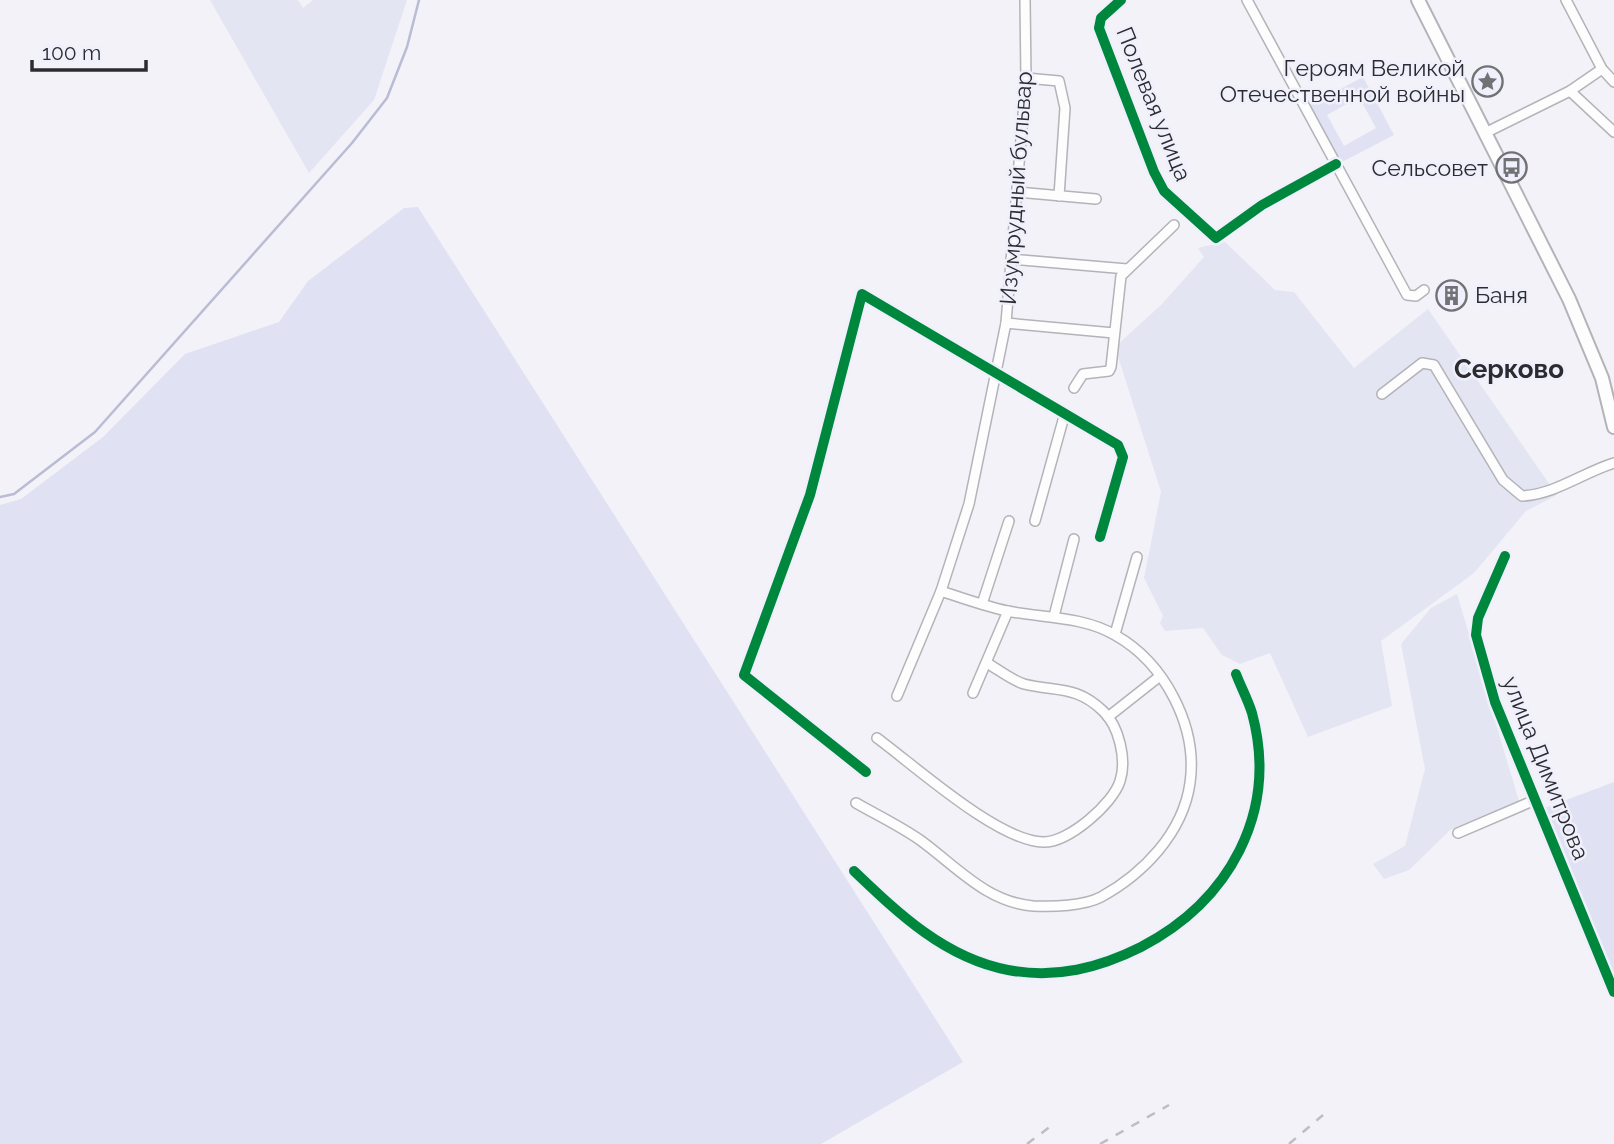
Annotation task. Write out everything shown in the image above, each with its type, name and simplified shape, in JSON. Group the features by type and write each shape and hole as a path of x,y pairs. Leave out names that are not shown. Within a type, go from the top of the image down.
{"main road":[{"path":"1418,0 1569,299 1602,378 1614,426"}],"street":[{"name":"Изумрудный бульвар","path":"897,696 941,591 969,504 1006,323 1026,78 1024,0"},
{"name":"Полевая улица","path":"1121,0 1101,18 1099,28 1154,172 1171,199 1216,238 1262,205 1336,164"},
{"path":"1247,0 1407,295 1416,296 1424,290"},
{"path":"1566,0 1602,69 1614,82"},
{"path":"1485,133 1570,91 1602,69"},
{"path":"1026,78 1059,80 1065,107 1059,196"},
{"path":"1570,91 1614,132"},
{"path":"1017,192 1096,199"},
{"path":"1074,388 1086,372 1109,371 1121,276 1174,225"},
{"path":"1011,259 1128,270"},
{"path":"866,772 744,675 810,495 862,294 995,375 1065,413 1121,450 1123,457 1100,537"},
{"path":"1006,323 1114,333"},
{"path":"1382,394 1422,363 1434,365 1503,480 1522,496 1546,493 1593,469 1614,463"},
{"path":"1035,521 1065,413"},
{"path":"982,604 1009,521"},
{"path":"1054,616 1074,539"},
{"name":"улица Димитрова","path":"1504,556 1478,618 1476,635 1495,702 1614,992"},
{"path":"1115,634 1136,557"},
{"path":"856,803 919,839 979,889 1031,906 1061,905 1100,898 1149,863 1166,842 1190,784 1189,738 1178,705 1160,676 1136,650 1115,634 1054,616 1008,611 941,591"},
{"path":"973,693 1008,611"},
{"path":"877,738 998,829 1044,842 1072,833 1102,808 1120,781 1122,753 1108,716 1072,690 1026,684 987,663"},
{"path":"854,871 902,917 932,938 966,957 1007,970 1049,974 1095,967 1170,932 1202,905 1228,873 1247,836 1257,795 1259,754 1254,726 1236,674"},
{"path":"1108,716 1160,676"},
{"path":"1458,833 1535,800"}],"shaded area":[{"path":"210,0 298,0 303,8 313,0 407,0 374,100 309,173"},
{"path":"1363,77 1394,135 1340,163 1310,105","holes":["1359,97 1376,128 1344,146 1327,115"]},
{"path":"418,207 963,1062 821,1144 0,1144 0,505 21,499 103,437 185,354 279,322 308,281 404,208"},
{"path":"1225,242 1275,290 1294,292 1354,368 1428,309 1557,495 1526,511 1474,573 1381,641 1392,706 1308,737 1270,653 1240,664 1222,655 1203,628 1165,631 1160,623 1163,616 1144,578 1161,492 1115,347 1162,304 1204,257 1198,248"},
{"path":"1457,594 1519,801 1450,830 1409,870 1384,879 1373,864 1405,846 1425,769 1401,644 1431,608"},
{"path":"1614,782 1614,978 1545,808"}],"waterway":[{"path":"0,497 14,494 95,432 352,143 387,98 407,47 419,0"}],"railway":[{"path":"1100,1144 1169,1105"},
{"path":"1289,1144 1323,1115"},
{"path":"1027,1144 1055,1123"}],"cycle path":[{"path":"1121,0 1101,18 1099,28 1154,172 1164,191 1216,238 1262,205 1336,164"},
{"path":"866,772 744,675 810,495 862,294 1118,445 1123,457 1100,537"},
{"path":"1505,556 1478,618 1476,635 1495,702 1614,992"},
{"path":"854,871 924,932 943,945 985,964 1026,972 1060,972 1093,966 1141,947 1172,928 1199,905 1222,879 1240,850 1252,819 1258,785 1259,750 1252,713 1236,674"}],"place":[{"name":"Героям Великой Отечественной войны","path":"1488,81"},
{"name":"Сельсовет","path":"1511,168"},
{"name":"Баня","path":"1452,295"}],"district":[{"name":"Серково","path":"1509,369"}]}
